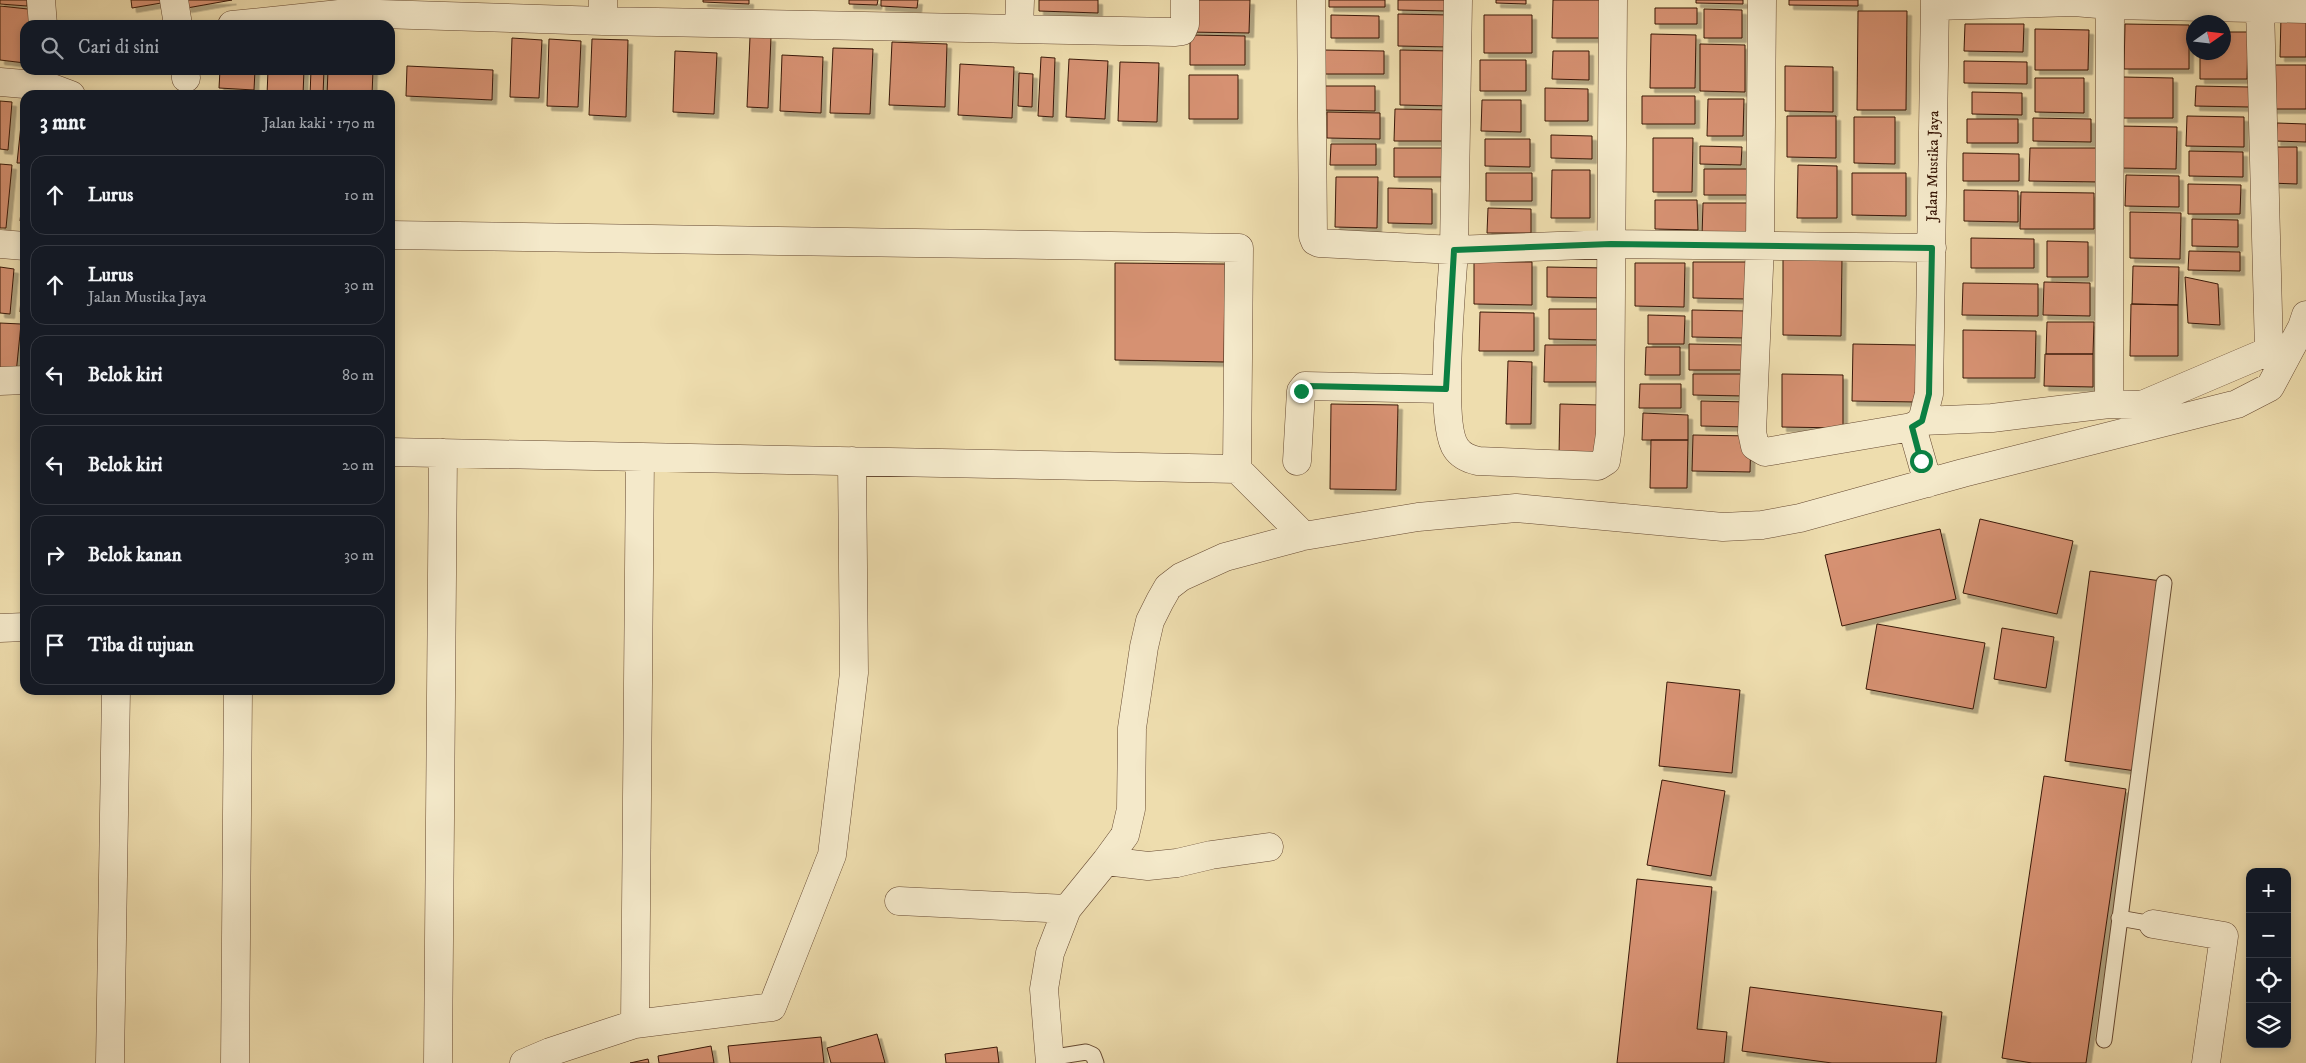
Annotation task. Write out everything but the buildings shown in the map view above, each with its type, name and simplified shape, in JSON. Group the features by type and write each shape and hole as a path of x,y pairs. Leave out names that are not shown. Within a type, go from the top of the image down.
{"street":[{"path":"41,0 43,20"},
{"path":"174,0 177,20"},
{"path":"1019,28 1020,0"},
{"path":"260,20 340,6 603,11 1019,28 1182,31 1185,24 1185,0"},
{"path":"1311,0 1313,236 1315,241 1319,243 1454,250 1611,244 1932,248"},
{"path":"1458,0 1454,250 1446,389 1451,439 1455,447 1469,459 1598,466 1606,461 1610,434 1613,0"},
{"path":"1762,0 1760,245 1752,432 1755,446 1765,452 1917,424 1992,418 2109,404 2142,405 2269,351 2260,7"},
{"path":"1935,3 2074,1 2110,5 2220,3 2306,9"},
{"name":"Jalan Mustika Jaya","path":"1917,424 1929,394 1935,3"},
{"path":"2109,404 2110,5"},
{"path":"0,82 55,84"},
{"path":"395,235 1239,248 1237,469"},
{"path":"0,244 20,246"},
{"path":"1049,1060 1044,989 1050,953 1067,909 1125,835 1131,809 1132,728 1144,647 1150,621 1160,600 1168,587 1181,577 1225,557 1304,536 1418,517 1516,508 1723,527 1762,525 1800,518 1928,483 2237,404 2270,387 2302,327 2306,315"},
{"path":"0,381 20,380"},
{"path":"1297,461 1301,391 1305,386 1446,389"},
{"path":"1917,424 1928,483"},
{"path":"395,452 1237,469 1304,536"},
{"path":"438,1063 443,453"},
{"path":"635,1024 640,457"},
{"path":"524,1063 550,1052 635,1024 772,1008 832,855 854,673 852,461"},
{"path":"0,628 20,627"},
{"path":"110,1063 116,695"},
{"path":"235,1063 238,695"},
{"path":"1106,861 1148,866 1177,863 1211,855 1269,847"},
{"path":"899,901 1067,909"},
{"path":"2153,924 2224,936 2206,1063"}],"lane":[{"path":"2104,1040 2164,583"},
{"path":"2119,918 2153,924"},
{"path":"1049,1060 1086,1052 1093,1055 1096,1063"}],"route":[{"path":"1301,391 1305,386 1446,389 1454,250 1611,244 1932,248 1929,394 1922,421 1912,427 1921,461"}]}
